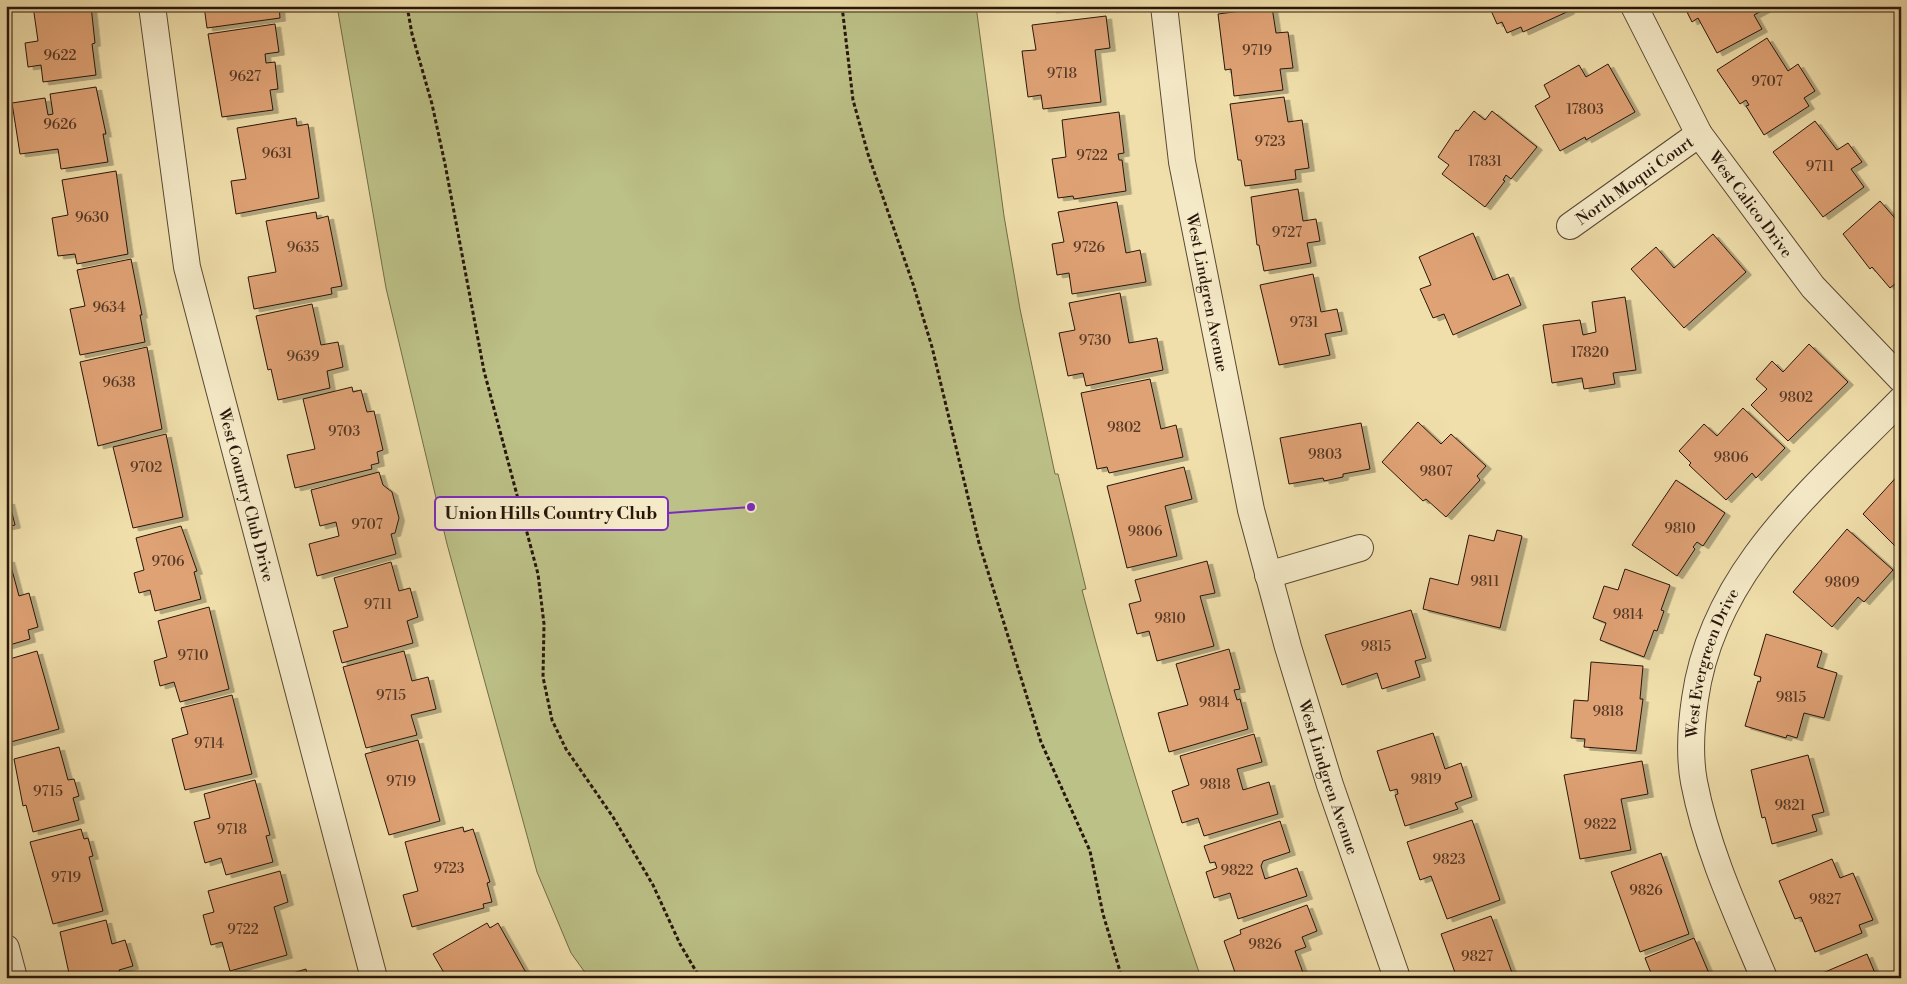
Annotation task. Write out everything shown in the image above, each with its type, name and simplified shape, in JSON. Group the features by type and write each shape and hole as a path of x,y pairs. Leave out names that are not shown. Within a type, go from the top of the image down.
{"street":[{"name":"West Country Club Drive","path":"152,6 187,268 374,978"},
{"name":"West Lindgren Avenue","path":"1164,6 1182,162 1251,510 1330,785 1396,978"},
{"name":"West Calico Drive","path":"1634,6 1698,134 1813,287 1901,379"},
{"name":"North Moqui Court","path":"1570,226 1698,134"},
{"name":"West Evergreen Drive","path":"1764,978 1709,837 1694,779 1691,748 1692,717 1702,666 1712,630 1724,605 1754,555 1774,531 1901,400"},
{"path":"1268,574 1360,548"},
{"path":"6,948 14,978"}],"path":[{"path":"407,6 412,34 432,104 445,164 484,371 538,574 544,624 543,677 552,720 566,749 613,817 653,885 680,944 700,978"},
{"path":"842,6 853,100 868,154 913,284 932,347 979,543 1041,742 1090,851 1103,914 1122,978"}],"green space":[{"path":"337,6 976,6 1004,216 1020,309 1055,474 1058,474 1086,589 1082,590 1123,737 1201,978 589,978 571,953 537,872 447,544 386,288"}],"building":[{"path":"33,6 91,6 95,43 92,44 96,75 43,82 41,65 28,67 25,43 38,41"},
{"path":"204,6 279,6 280,18 207,28"},
{"path":"1050,6 1092,6 1051,10"},
{"path":"1489,6 1567,6 1569,11 1523,32 1521,27 1507,33 1502,22 1497,24"},
{"path":"1684,6 1766,6 1767,8 1754,15 1762,29 1717,53 1698,18 1692,22"},
{"path":"1272,7 1276,33 1288,32 1293,68 1280,69 1283,90 1234,96 1231,69 1225,70 1218,14"},
{"path":"1106,16 1110,48 1095,50 1101,102 1043,109 1041,95 1028,97 1022,51 1036,50 1032,25"},
{"path":"275,24 279,52 265,54 266,63 275,62 278,89 270,90 273,110 222,117 208,34"},
{"path":"1767,38 1788,71 1798,64 1815,91 1804,98 1809,106 1764,135 1746,106 1749,105 1746,100 1740,104 1717,70"},
{"path":"1608,64 1635,112 1586,140 1585,137 1560,151 1535,106 1550,97 1544,85 1579,65 1586,77"},
{"path":"96,87 106,134 103,134 108,162 61,169 58,149 20,154 12,103 45,98 48,115 53,114 50,94"},
{"path":"1284,97 1288,122 1302,120 1309,168 1295,170 1296,179 1245,186 1241,160 1238,160 1230,104"},
{"path":"1474,111 1485,120 1492,111 1537,147 1511,179 1506,175 1503,180 1505,181 1485,207 1442,174 1449,165 1438,157 1456,130 1458,131"},
{"path":"1119,112 1124,153 1118,154 1119,160 1122,160 1126,191 1074,199 1073,196 1058,198 1052,159 1066,157 1062,120"},
{"path":"296,118 297,126 308,124 319,198 236,214 231,181 246,179 237,128"},
{"path":"1815,121 1837,150 1848,143 1862,162 1851,169 1864,187 1823,217 1773,152"},
{"path":"116,171 128,254 77,264 75,254 58,256 52,218 68,215 62,180"},
{"path":"1298,189 1303,221 1316,219 1320,241 1307,243 1311,263 1264,271 1259,245 1257,245 1251,197"},
{"path":"1880,201 1901,225 1901,279 1890,288 1872,267 1870,269 1843,234"},
{"path":"1117,202 1126,253 1140,250 1146,282 1072,294 1069,273 1057,275 1052,244 1064,242 1058,212"},
{"path":"316,212 317,219 328,216 342,286 331,288 332,294 254,309 248,277 276,272 266,221"},
{"path":"1473,233 1493,280 1508,274 1521,305 1453,335 1444,314 1433,318 1420,289 1431,285 1419,257"},
{"path":"1713,234 1746,272 1684,328 1631,269 1656,247 1674,268"},
{"path":"131,259 142,315 140,315 145,342 80,355 70,309 85,306 77,270"},
{"path":"1313,274 1321,312 1337,309 1342,331 1325,334 1330,355 1279,365 1260,285"},
{"path":"1120,293 1129,343 1157,338 1163,370 1086,386 1083,373 1068,376 1059,333 1075,330 1069,303"},
{"path":"1625,297 1636,370 1613,373 1615,384 1584,389 1582,378 1552,383 1543,325 1580,320 1583,335 1596,332 1592,302"},
{"path":"312,304 321,345 338,342 343,367 327,371 330,388 278,400 271,369 268,370 256,316"},
{"path":"1809,344 1848,382 1788,441 1751,405 1767,389 1756,379 1772,361 1783,372"},
{"path":"147,347 162,429 98,446 80,362"},
{"path":"1150,379 1161,429 1176,425 1183,457 1109,473 1107,467 1097,469 1081,393"},
{"path":"352,387 353,392 361,390 367,412 374,411 383,450 377,452 379,463 371,465 372,469 295,488 287,455 315,449 303,399"},
{"path":"1743,408 1785,448 1756,478 1752,473 1726,500 1689,465 1691,463 1679,451 1704,424 1717,436"},
{"path":"1418,422 1441,444 1451,434 1486,466 1477,476 1480,480 1446,517 1426,499 1423,501 1382,462"},
{"path":"1361,423 1370,469 1343,474 1343,477 1324,481 1323,478 1289,484 1280,438"},
{"path":"166,434 183,517 133,528 113,447"},
{"path":"1184,467 1192,499 1165,506 1177,556 1127,568 1107,486"},
{"path":"379,472 383,485 392,492 399,518 395,533 391,534 396,554 317,576 309,544 339,536 336,522 320,526 311,490"},
{"path":"1901,472 1901,550 1900,551 1863,514"},
{"path":"1676,480 1725,513 1703,546 1697,542 1693,547 1695,549 1677,576 1632,545"},
{"path":"9,501 15,525 6,527 6,502"},
{"path":"181,526 197,571 194,572 201,599 155,611 150,590 139,593 134,573 144,570 136,538"},
{"path":"1847,529 1893,570 1864,602 1858,597 1832,627 1793,592"},
{"path":"1497,530 1522,536 1500,628 1423,609 1430,578 1458,585 1469,535 1494,541"},
{"path":"9,559 19,596 29,593 38,627 28,630 30,639 6,646 6,560"},
{"path":"1207,561 1215,593 1200,596 1214,646 1157,661 1149,631 1137,634 1129,604 1141,601 1135,580"},
{"path":"391,562 399,591 410,588 418,617 407,621 413,643 342,663 333,631 348,627 334,578"},
{"path":"1625,569 1670,585 1661,610 1664,611 1657,631 1654,630 1644,657 1600,640 1606,623 1593,618 1604,586 1618,590"},
{"path":"209,607 229,689 180,702 174,682 160,686 154,661 167,657 158,621"},
{"path":"1411,610 1426,658 1415,661 1420,677 1382,689 1377,673 1342,685 1325,635"},
{"path":"1766,634 1822,651 1817,667 1837,673 1824,718 1804,713 1797,738 1787,735 1786,738 1745,726 1758,681 1760,682 1761,677 1754,675"},
{"path":"1229,649 1240,689 1234,690 1237,700 1240,699 1248,729 1169,752 1158,713 1188,705 1176,664"},
{"path":"37,651 59,729 7,743 6,660"},
{"path":"404,651 412,681 428,677 436,709 411,715 417,735 366,748 343,667"},
{"path":"1591,662 1643,666 1640,699 1643,699 1636,751 1584,747 1585,739 1571,738 1574,700 1588,701"},
{"path":"232,695 252,774 185,790 172,739 188,734 181,708"},
{"path":"1433,733 1445,769 1461,763 1472,797 1455,803 1458,809 1405,826 1395,795 1398,794 1397,789 1390,791 1377,751"},
{"path":"1254,734 1262,762 1237,769 1243,790 1269,782 1278,814 1204,836 1198,818 1182,823 1172,791 1189,785 1180,756"},
{"path":"418,740 440,821 389,835 365,754"},
{"path":"59,747 68,780 74,779 79,796 73,798 79,820 33,832 26,805 23,806 14,759"},
{"path":"1808,755 1824,812 1812,815 1817,831 1772,844 1765,817 1762,818 1751,770"},
{"path":"1642,761 1648,794 1621,799 1631,850 1580,859 1564,775"},
{"path":"255,780 270,835 266,836 273,862 226,875 221,858 205,863 194,822 210,818 204,794"},
{"path":"1472,820 1500,900 1447,919 1431,876 1420,880 1407,842"},
{"path":"1280,821 1290,852 1263,861 1261,866 1265,879 1297,868 1307,896 1238,919 1230,893 1214,898 1206,872 1217,868 1215,862 1210,863 1204,846"},
{"path":"463,827 464,832 473,829 490,882 487,883 492,902 483,904 484,908 412,927 403,895 418,891 405,842"},
{"path":"81,829 84,839 88,838 93,856 89,857 103,911 53,924 30,842"},
{"path":"1661,853 1689,934 1640,952 1611,872"},
{"path":"1832,859 1840,878 1853,873 1873,920 1859,925 1862,933 1815,952 1801,917 1795,919 1779,881"},
{"path":"280,871 288,902 274,907 287,955 230,971 222,942 211,945 203,915 214,912 208,891"},
{"path":"1307,905 1317,931 1302,937 1306,947 1295,951 1305,978 1237,978 1224,941 1241,934 1240,930"},
{"path":"1491,916 1514,978 1457,978 1441,934"},
{"path":"106,920 112,944 125,940 133,966 119,970 121,978 70,978 60,932"},
{"path":"487,923 490,928 498,923 529,978 466,978 463,974 456,978 447,978 433,954"},
{"path":"1694,938 1711,978 1653,978 1645,958"},
{"path":"1867,954 1877,978 1819,978 1818,975"},
{"path":"306,969 308,978 276,978"}],"place":[{"name":"Union Hills Country Club","path":"751,507"}]}
